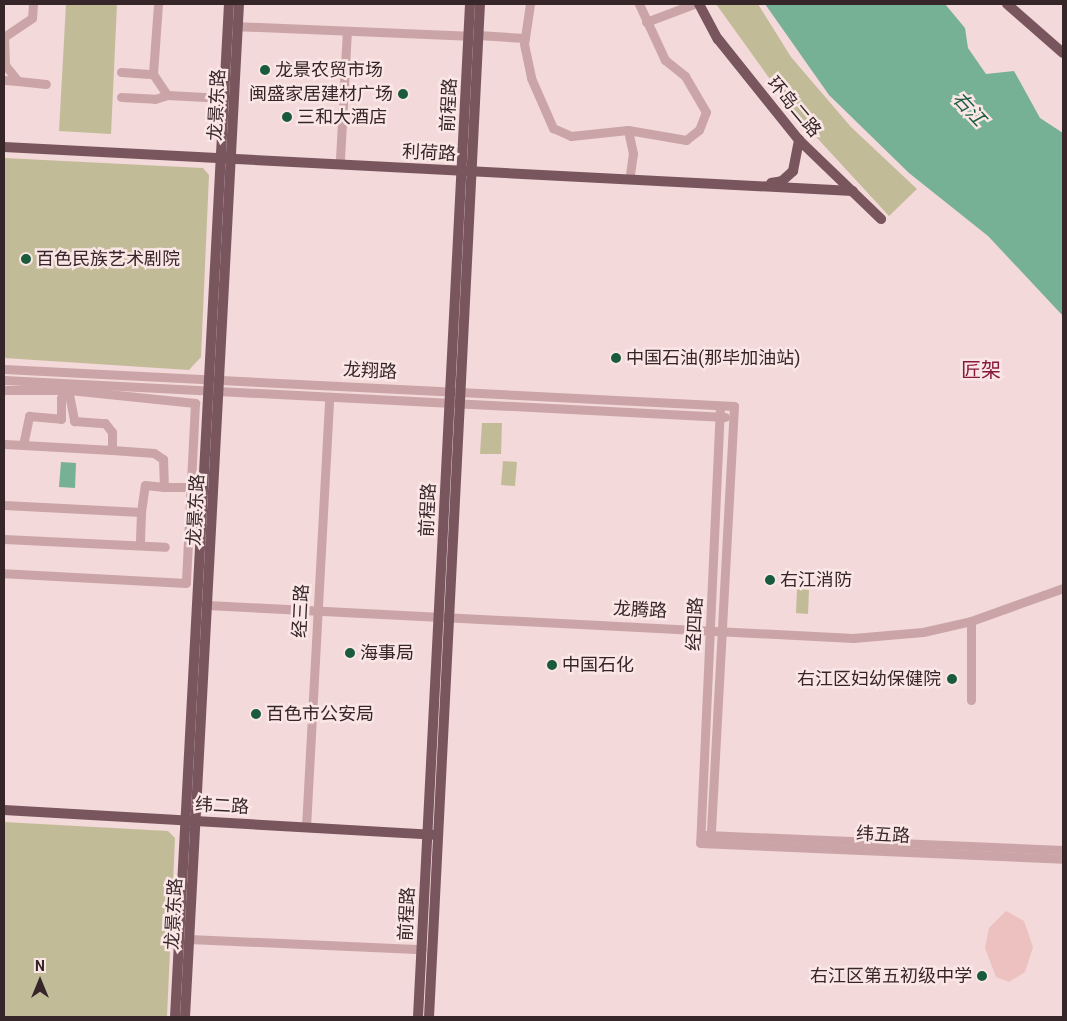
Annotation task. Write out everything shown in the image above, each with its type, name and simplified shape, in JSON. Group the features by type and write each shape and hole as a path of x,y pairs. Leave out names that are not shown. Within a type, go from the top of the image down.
{"main road":[{"name":"龙景东路","path":"175,1017 207,604 213,391 232,26 228,4"},
{"name":"龙景东路","path":"226,155 224,98 232,26 238,4"},
{"name":"前程路","path":"429,1017 433,835 473,36 470,4"},
{"name":"前程路","path":"473,36 480,4"},
{"name":"环岛二路","path":"699,4 718,39 798,140 881,219"},
{"path":"1007,4 1063,53"},
{"name":"利荷路","path":"4,140 226,155 853,191"},
{"name":"利荷路","path":"4,147 340,159 467,168 782,182 798,162 798,140"},
{"name":"龙景东路","path":"185,1017 189,938 198,487 213,391"},
{"name":"纬二路","path":"4,810 433,835"},
{"name":"前程路","path":"418,1017 422,950 433,835"}],"street":[{"path":"18,81 5,65 4,37 32,18 33,4"},
{"path":"158,4 153,74 167,95"},
{"path":"530,4 525,38 531,78 553,128 571,136 628,130 686,140 699,130 706,112 685,76 665,60 638,4"},
{"path":"646,22 694,4"},
{"path":"232,26 525,38"},
{"path":"340,159 346,31"},
{"path":"121,72 153,74"},
{"path":"4,80 46,84"},
{"path":"121,97 155,99 167,95 224,98"},
{"path":"628,130 633,153 630,175"},
{"name":"龙翔路","path":"4,369 734,406"},
{"name":"龙翔路","path":"4,380 68,389 213,391 733,418"},
{"path":"4,390 68,389 195,403 198,487 186,583 4,573"},
{"path":"23,445 26,418 61,419 61,398 68,389"},
{"path":"68,389 74,399 74,421 105,423 112,432 112,450"},
{"name":"经三路","path":"306,827 329,397"},
{"name":"经四路","path":"705,839 720,406"},
{"name":"经四路","path":"705,839 722,631 734,406"},
{"path":"4,444 112,450 160,456 164,487"},
{"path":"140,544 141,512 145,485 198,487"},
{"path":"4,505 141,512"},
{"path":"4,539 140,544 165,547"},
{"name":"龙腾路","path":"207,604 852,638 923,632 971,621 1063,588"},
{"path":"970,700 971,621"},
{"name":"纬五路","path":"705,839 1063,850"},
{"name":"纬五路","path":"705,839 1063,859"},
{"path":"189,938 422,950"}],"shaded area":[{"path":"66,4 117,4 111,134 59,131"},
{"path":"716,4 758,4 791,57 851,127 917,189 889,216 795,114"},
{"path":"4,158 203,168 209,175 201,357 189,370 4,358"},
{"path":"482,423 502,423 501,454 480,454"},
{"path":"503,461 517,462 515,486 501,485"},
{"path":"797,589 809,590 808,614 796,613"},
{"path":"4,822 168,831 175,838 167,1017 4,1017"},
{"path":"1006,911 1024,921 1033,947 1025,972 1009,982 996,977 985,948 989,928"}],"water":[{"name":"右江","path":"765,4 945,4 965,28 968,48 986,74 1014,71 1040,118 1063,133 1063,316 988,236 909,173 829,95"},
{"path":"61,462 76,463 75,488 59,487"}],"place":[{"name":"龙景农贸市场","path":"265,70"},
{"name":"闽盛家居建材广场","path":"403,94"},
{"name":"三和大酒店","path":"287,117"},
{"name":"百色民族艺术剧院","path":"26,259"},
{"name":"中国石油(那毕加油站)","path":"616,358"},
{"name":"右江消防","path":"770,580"},
{"name":"海事局","path":"350,653"},
{"name":"中国石化","path":"552,665"},
{"name":"右江区妇幼保健院","path":"952,679"},
{"name":"百色市公安局","path":"256,714"},
{"name":"右江区第五初级中学","path":"982,976"}],"district":[{"name":"匠架","path":"981,370"}]}
